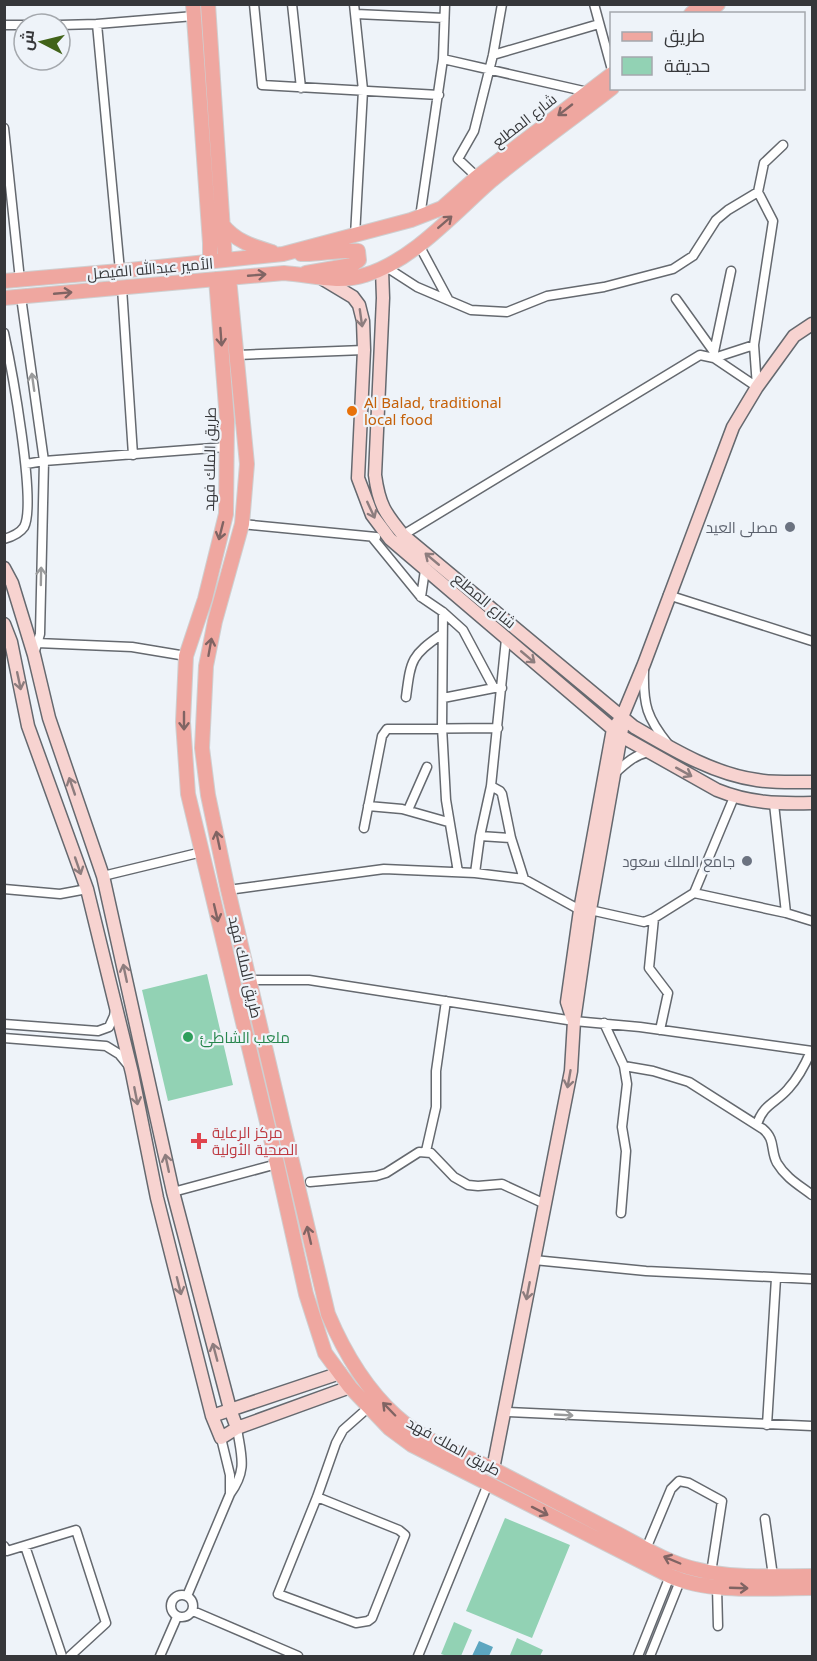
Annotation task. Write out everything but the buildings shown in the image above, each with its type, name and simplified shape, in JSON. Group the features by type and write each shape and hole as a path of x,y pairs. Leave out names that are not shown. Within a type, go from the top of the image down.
{"main road":[{"path":"208,4 222,223 210,262"},
{"path":"194,10 217,244 225,260"},
{"name":"شارع المطلع","path":"286,253 355,236 420,217 441,208 477,177 610,74"},
{"name":"شارع المطلع","path":"300,274 323,279 347,279 384,268 419,245 493,179 610,90"},
{"path":"222,223 230,235 239,241 275,253 312,255 358,250 359,260 352,265 300,274"},
{"name":"الأمير عبدالله الفيصل","path":"10,280 120,272 286,253"},
{"name":"الأمير عبدالله الفيصل","path":"9,298 222,278 284,273 300,274"},
{"name":"طريق الملك فهد","path":"222,278 226,308 238,355 247,464 242,524 215,621 206,666 201,748 208,795 248,980 328,1314 342,1347 374,1392 398,1418 420,1434 493,1469 646,1549 691,1568 711,1573 813,1576"},
{"name":"طريق الملك فهد","path":"226,308 226,514 205,599 186,656 183,722 188,794 306,1294 325,1353 350,1387 389,1428 412,1445 675,1578 717,1587 813,1588"},
{"path":"249,1050 264,1046"}],"street":[{"path":"254,4 262,85 439,95"},
{"path":"292,4 302,88"},
{"path":"420,217 439,95 445,4"},
{"path":"477,177 459,159 474,131 493,55 502,4"},
{"path":"594,4 610,65"},
{"path":"355,236 363,90 355,9 444,18"},
{"path":"72,25 97,24 194,10"},
{"path":"97,24 120,272"},
{"path":"493,55 599,24"},
{"path":"443,59 588,92"},
{"path":"4,128 10,280"},
{"path":"757,387 754,345 773,221 758,192 764,163 783,145"},
{"path":"384,268 417,287 471,310 507,312 547,296 604,287 673,269 693,256 716,220 758,192"},
{"path":"419,245 448,299"},
{"name":"شارع المطلع","path":"384,268 375,475 378,498 390,519 404,536 634,728 716,769 755,780 813,782"},
{"path":"714,355 731,271"},
{"name":"شارع المطلع","path":"323,279 353,297 359,304 363,321 364,350 358,478 372,515 390,539 617,733 717,790 734,797 774,804 813,802"},
{"path":"122,288 133,455"},
{"path":"9,298 44,461 40,634 35,649"},
{"path":"676,298 714,355 757,387"},
{"path":"493,1469 571,1071 585,910 617,733 733,427 757,387 795,336 813,324"},
{"path":"4,333 26,464 27,517 23,527 16,534 4,539"},
{"path":"404,536 700,355 714,355 754,345"},
{"path":"238,355 364,350"},
{"path":"26,464 226,447"},
{"path":"242,524 390,539"},
{"path":"372,537 421,597 463,630 498,688"},
{"path":"4,568 12,583 35,649 49,718 104,876 173,1192 237,1428 243,1470 230,1494 187,1596"},
{"path":"421,597 425,570"},
{"path":"668,595 813,641"},
{"path":"442,612 442,727 448,822 458,872"},
{"path":"4,624 11,642 28,726 87,889 132,1073 157,1197 212,1416 221,1438 230,1475 230,1494"},
{"path":"405,697 413,657 442,634"},
{"path":"476,873 480,836 491,786 498,728 498,688 506,639"},
{"path":"35,649 132,647 186,656"},
{"path":"644,664 646,707 653,725 672,749"},
{"path":"443,698 498,688"},
{"path":"364,828 384,732 387,729 498,728"},
{"path":"585,910 614,774 617,733"},
{"path":"614,774 631,758 649,752"},
{"path":"408,810 427,767"},
{"path":"772,782 786,913"},
{"path":"491,786 502,794 524,879"},
{"path":"228,891 384,869 476,873 524,879 585,910 644,922 694,893 734,797"},
{"path":"368,806 408,810 448,822"},
{"path":"480,836 512,838"},
{"path":"104,876 202,852"},
{"path":"4,890 60,894 87,889"},
{"path":"694,893 813,921"},
{"path":"654,918 649,968 668,993 660,1030"},
{"path":"248,980 309,980 574,1021 660,1030 812,1051 788,1090 760,1114 757,1125"},
{"path":"426,1151 436,1107 436,1071 446,1001"},
{"path":"4,1024 104,1030 113,1022 115,1004"},
{"path":"604,1023 624,1066 627,1084 622,1127 626,1151 621,1213"},
{"path":"4,1038 106,1046 120,1054 132,1073"},
{"path":"624,1066 653,1071 689,1082 757,1125 770,1135 775,1160 781,1169 790,1179 813,1195"},
{"path":"310,1182 376,1176 386,1173 419,1152 426,1151 431,1153 454,1177 468,1185 502,1184 545,1204"},
{"path":"173,1192 277,1164"},
{"path":"534,1260 646,1271 813,1279"},
{"path":"767,1425 776,1278"},
{"path":"212,1416 340,1372"},
{"path":"221,1438 237,1428 350,1387"},
{"path":"317,1497 399,1530 405,1535 372,1618 368,1621 356,1623 278,1594 336,1443 343,1430 369,1407"},
{"path":"506,1412 813,1426"},
{"path":"646,1549 671,1488 679,1481 689,1483 722,1501 711,1573"},
{"path":"418,1656 488,1484"},
{"path":"765,1519 773,1576"},
{"path":"4,1546 7,1551 76,1530 106,1623 70,1656"},
{"path":"25,1546 62,1656"},
{"path":"638,1656 675,1578"},
{"path":"650,1656 675,1578"},
{"path":"717,1587 718,1626"},
{"path":"177,1617 172,1612 171,1601 176,1596 187,1596 192,1600 193,1611"},
{"path":"177,1617 188,1616 193,1611"},
{"path":"193,1611 298,1656"},
{"path":"160,1656 177,1617"}],"green space":[{"name":"ملعب الشاطئ","path":"207,974 233,1085 168,1101 142,990"},
{"path":"505,1518 570,1545 532,1638 466,1611"},
{"path":"454,1622 472,1630 461,1656 447,1656 441,1654"},
{"path":"517,1638 543,1650 540,1656 510,1655"}],"water":[{"path":"479,1641 493,1647 489,1656 472,1656"}],"place":[{"name":"Al Balad, traditional local food","path":"352,411"},
{"name":"مصلى العيد","path":"790,527"},
{"name":"جامع الملك سعود","path":"747,861"},
{"name":"ملعب الشاطئ","path":"188,1037"},
{"name":"مركز الرعاية الصحية الأولية","path":"199,1141"}]}
